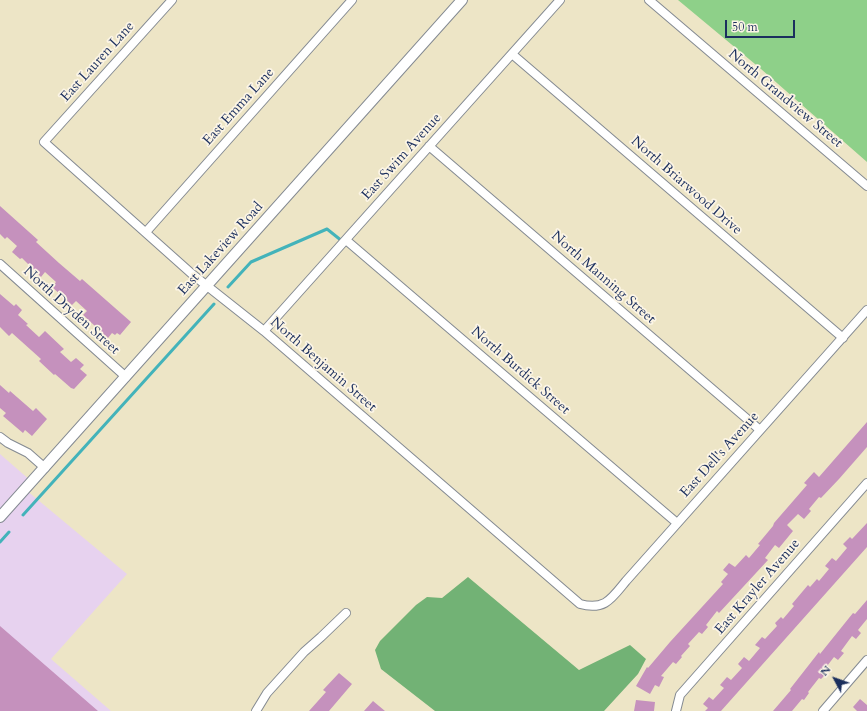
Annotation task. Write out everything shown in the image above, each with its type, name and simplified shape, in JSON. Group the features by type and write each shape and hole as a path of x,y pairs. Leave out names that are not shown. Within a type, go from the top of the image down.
{"street":[{"name":"East Lauren Lane","path":"44,142 172,0"},
{"name":"East Emma Lane","path":"146,232 352,0"},
{"name":"East Lakeview Road","path":"0,518 462,0"},
{"name":"East Swim Avenue","path":"264,331 560,0"},
{"name":"North Grandview Street","path":"649,0 867,186"},
{"name":"North Briarwood Drive","path":"512,54 843,338"},
{"name":"North Benjamin Street","path":"44,142 207,286 218,293 264,331 555,580 580,604 587,606"},
{"name":"North Manning Street","path":"429,146 760,430"},
{"name":"North Burdick Street","path":"346,240 677,523"},
{"name":"North Dryden Street","path":"0,264 126,377"},
{"name":"East Dell's Avenue","path":"587,606 599,605 611,600 677,523 867,310"},
{"path":"0,437 8,444 28,453 44,468"},
{"name":"East Krayler Avenue","path":"676,711 680,695 866,486"},
{"path":"256,711 267,693 304,652 346,613"},
{"path":"823,711 867,660"}],"shaded area":[{"path":"0,454 31,481 0,513"},
{"path":"26,490 127,574 51,659 111,711 0,711 0,520"}],"green space":[{"path":"678,0 867,0 867,162 761,69"},
{"path":"468,577 579,670 630,645 646,659 638,674 604,711 435,711 381,669 375,650 380,641 416,605 427,597 442,598"}],"building":[{"path":"0,206 38,240 36,242 59,263 80,281 82,279 131,322 120,335 117,333 115,335 112,333 108,338 83,315 87,311 76,301 72,305 52,287 56,282 45,272 41,277 22,258 20,259 12,252 17,246 7,237 5,239 0,234"},
{"path":"0,294 14,306 16,304 22,310 18,315 39,337 45,331 64,349 60,352 71,362 76,358 84,365 80,369 87,375 74,389 55,374 54,375 39,361 41,359 12,333 9,336 0,327"},
{"path":"0,385 9,393 10,391 33,411 36,408 47,419 32,436 25,430 23,433 3,416 6,413 0,408"},
{"path":"867,422 867,447 821,498 819,497 809,509 811,511 804,519 798,514 787,525 793,531 779,548 775,545 765,558 768,560 719,613 717,611 706,625 708,627 702,634 699,632 688,644 690,646 681,656 682,657 676,664 673,662 661,676 664,677 659,687 655,685 650,694 636,686 647,667 648,668 723,584 721,582 728,574 723,570 729,563 735,567 746,555 749,558 760,545 758,544 774,523 807,485 804,483 814,472 819,477"},
{"path":"867,523 867,547 721,711 705,711 708,708 703,704 709,697 713,700 724,688 720,685 727,677 731,680 742,668 738,664 744,657 749,661 760,648 755,645 762,637 765,639 777,626 775,623 781,617 783,619 794,606 792,604 808,585 810,587 817,579 819,581 829,569 825,566 832,558 836,561 847,548 843,544 850,537 852,539"},
{"path":"867,600 867,619 858,630 861,633 856,639 852,636 841,651 844,653 838,660 834,657 824,670 827,673 821,679 819,678 808,692 809,693 804,700 802,699 792,711 773,711 791,690 790,689 819,652 820,654 853,613 855,614"},
{"path":"0,626 98,711 0,711"},
{"path":"339,673 352,684 329,711 309,711 326,692 323,690"},
{"path":"860,699 867,705 867,711 857,711 853,707"},
{"path":"636,700 655,702 654,711 634,711"},
{"path":"373,701 385,711 364,711"}],"waterway":[{"path":"228,287 251,262 327,229 342,241"},
{"path":"23,515 214,304"},
{"path":"0,542 9,532"}]}
